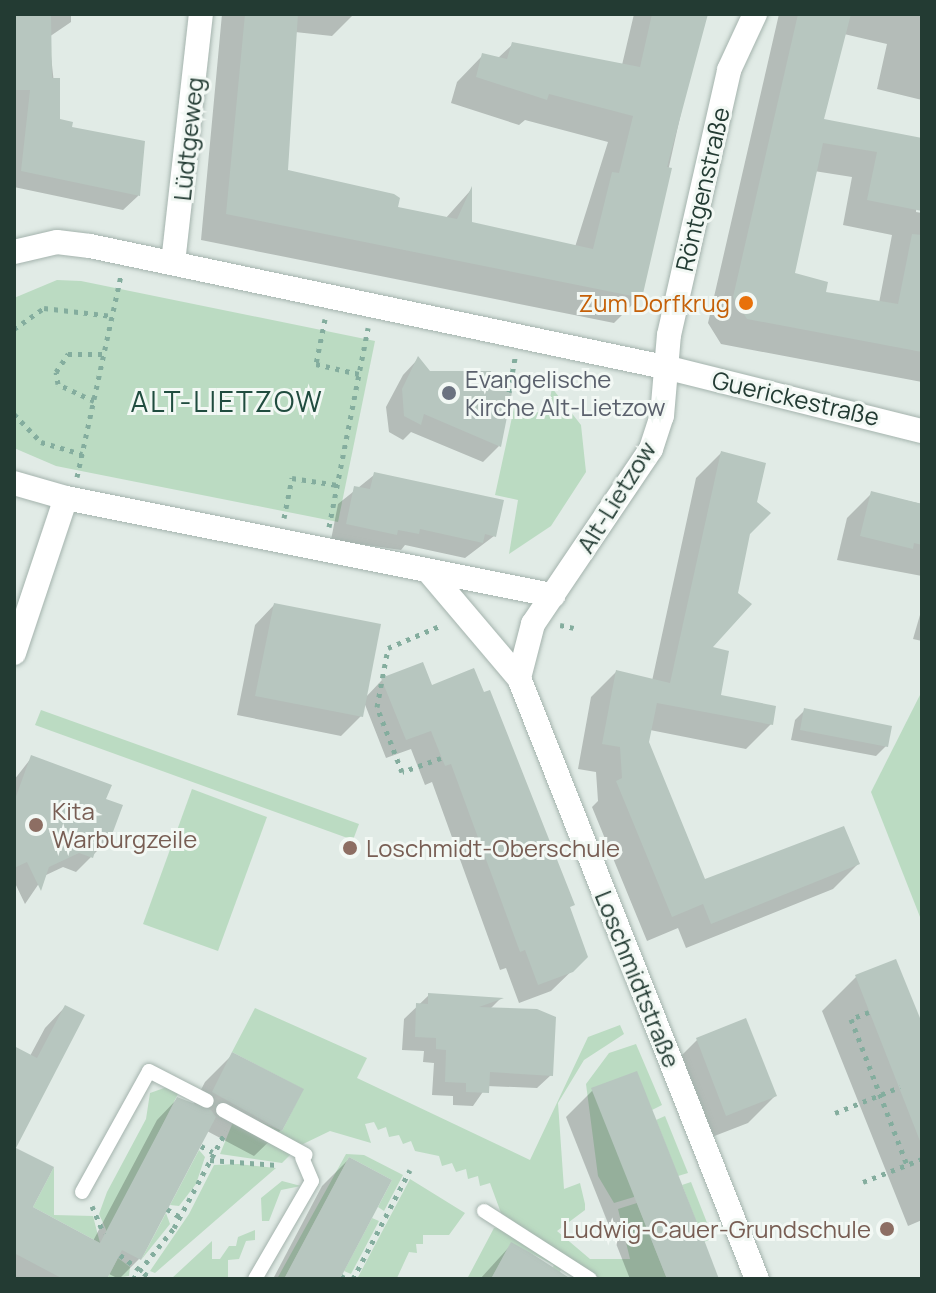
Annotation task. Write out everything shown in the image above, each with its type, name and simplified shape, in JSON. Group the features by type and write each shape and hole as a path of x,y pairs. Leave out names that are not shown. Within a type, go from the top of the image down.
{"street":[{"name":"Lüdtgeweg","path":"173,263 201,14"},
{"name":"Röntgenstraße","path":"669,368 669,335 729,70 755,14"},
{"path":"14,252 57,242 173,263 669,368"},
{"name":"Guerickestraße","path":"669,368 922,431"},
{"name":"Alt-Lietzow","path":"553,595 651,449 669,368"},
{"path":"14,483 72,488 429,572 553,595 524,645 519,678"},
{"path":"14,653 72,488"},
{"name":"Loschmidtstraße","path":"429,572 519,678 750,1276"}],"lane":[{"path":"82,1192 149,1071 207,1101"},
{"path":"227,1112 304,1157 312,1181 255,1279"},
{"path":"484,1211 590,1279"}],"path":[{"path":"72,488 121,275"},
{"path":"14,329 44,308 113,316"},
{"path":"325,318 316,364 359,374"},
{"path":"329,529 368,327"},
{"path":"94,401 58,384 56,372 68,354 104,354"},
{"path":"509,392 515,358"},
{"path":"14,414 41,442 82,454"},
{"path":"284,520 292,478 337,485"},
{"path":"441,758 402,772 377,707 388,648 442,625"},
{"path":"869,1012 851,1019 907,1165"},
{"path":"835,1113 900,1087"},
{"path":"133,1279 180,1217 210,1160 227,1112"},
{"path":"201,1146 213,1152"},
{"path":"863,1182 922,1159"},
{"path":"210,1160 255,1161 286,1169"},
{"path":"347,1278 385,1218 410,1170"},
{"path":"82,1192 104,1234"},
{"path":"167,1209 180,1217"},
{"path":"374,1213 385,1218"},
{"path":"120,1255 152,1279"}],"green space":[{"path":"57,280 81,281 375,341 338,522 56,466 14,448 14,298"},
{"path":"552,388 581,425 586,472 551,526 509,554 518,500 495,495 514,408 547,414"},
{"path":"922,691 922,922 871,792"},
{"path":"41,710 359,824 353,840 35,725"},
{"path":"192,789 267,817 218,951 143,924"},
{"path":"255,1008 367,1058 357,1078 530,1160 588,1037 620,1025 624,1034 584,1060 558,1103 564,1189 580,1183 585,1210 557,1231 590,1259 630,1259 618,1209 637,1203 667,1279 599,1279 501,1213 490,1183 480,1186 478,1176 468,1179 466,1169 456,1172 452,1163 442,1166 439,1156 415,1151 411,1141 403,1144 399,1135 389,1137 386,1127 378,1130 374,1122 365,1124 371,1143 330,1131 301,1145 242,1114 282,1131 303,1089 232,1052"},
{"path":"636,1044 662,1105 652,1110 634,1197 614,1203 598,1176 586,1084 609,1053"},
{"path":"167,1087 179,1092 108,1234 99,1214 107,1192 146,1119 150,1093"},
{"path":"665,1116 688,1173 678,1176 656,1120"},
{"path":"233,1122 291,1154 282,1163 220,1154"},
{"path":"199,1150 205,1157 196,1184 179,1206 170,1205"},
{"path":"346,1154 364,1155 403,1175 384,1211 378,1207 392,1180 349,1157 284,1279 277,1279"},
{"path":"214,1165 276,1168 155,1273 150,1271 189,1214"},
{"path":"54,1167 54,1215 93,1216 100,1243 33,1207"},
{"path":"410,1179 465,1213 449,1235 423,1235 423,1244 416,1244 417,1253 409,1252 397,1278 357,1279"},
{"path":"282,1181 301,1186 281,1190 269,1221 262,1221 261,1198"},
{"path":"691,1182 713,1238 704,1242 682,1185"},
{"path":"166,1213 170,1224 141,1260"},
{"path":"372,1218 379,1221 351,1274 344,1271"},
{"path":"501,1227 562,1268 556,1279 547,1279 554,1265 511,1243 491,1279 467,1279 494,1228"},
{"path":"255,1230 255,1240 246,1241 239,1259 228,1260 228,1279 171,1279 212,1241 212,1259 220,1259 229,1246 236,1246 238,1237"},
{"path":"118,1258 130,1267 129,1276 107,1279"}],"building":[{"path":"14,14 51,14 52,78 60,78 60,119 73,122 72,127 145,141 140,196 21,171 30,90 14,90"},
{"path":"245,14 298,14 288,170 394,194 400,198 398,207 457,219 472,186 472,222 593,249 612,172 619,173 633,116 549,94 547,100 476,77 482,53 507,59 512,42 640,67 652,14 708,14 667,167 672,168 642,298 226,214"},
{"path":"798,14 851,14 824,119 922,138 922,211 867,200 877,152 823,143 795,273 828,282 826,292 898,304 912,234 922,235 922,352 747,319 733,297"},
{"name":"Evangelische Kirche Alt-Lietzow","path":"418,356 430,371 491,371 496,389 512,392 501,447 424,414 421,425 404,416 402,389"},
{"path":"721,451 766,463 757,502 771,513 750,534 738,593 752,604 713,647 729,651 721,695 776,706 773,725 657,703 649,742 705,879 844,826 860,864 711,924 703,904 672,917 616,781 622,778 620,747 602,744 616,670 670,683"},
{"path":"374,472 504,500 496,537 485,534 483,543 420,529 419,534 398,530 397,535 346,524 354,486 370,489"},
{"path":"871,491 922,504 922,545 914,543 913,549 860,536"},
{"path":"274,603 381,624 363,717 255,696"},
{"path":"423,662 432,685 474,668 484,692 490,690 575,905 570,907 588,957 573,972 538,985 525,950 520,952 451,764 445,766 431,731 406,740 381,678"},
{"path":"804,708 892,726 888,747 800,730"},
{"path":"31,755 112,785 106,799 123,805 110,840 100,836 93,858 79,853 49,867 41,891 27,862 14,868 14,802"},
{"path":"896,959 922,1023 920,1141 855,975"},
{"path":"428,993 504,998 479,1007 537,1009 556,1017 553,1076 490,1072 489,1093 466,1092 466,1083 445,1082 446,1050 436,1049 436,1038 415,1037 416,1003 428,1004"},
{"path":"65,1005 85,1015 16,1148 54,1167 33,1207 100,1243 177,1097 211,1110 216,1117 141,1260 122,1250 107,1279 63,1279 14,1253 14,1046 37,1058"},
{"path":"746,1018 777,1096 726,1116 696,1038"},
{"path":"232,1052 304,1089 282,1131 212,1092"},
{"path":"637,1071 719,1279 667,1279 591,1088"},
{"path":"349,1157 392,1180 340,1279 284,1279"},
{"path":"511,1242 531,1253 571,1279 491,1279"}],"place":[{"name":"Zum Dorfkrug","path":"746,303"},
{"name":"Evangelische Kirche Alt-Lietzow","path":"449,393"},
{"name":"Kita Warburgzeile","path":"36,825"},
{"name":"Loschmidt-Oberschule","path":"350,848"},
{"name":"Ludwig-Cauer-Grundschule","path":"887,1229"}],"district":[{"name":"ALT-LIETZOW","path":"227,401"}]}
